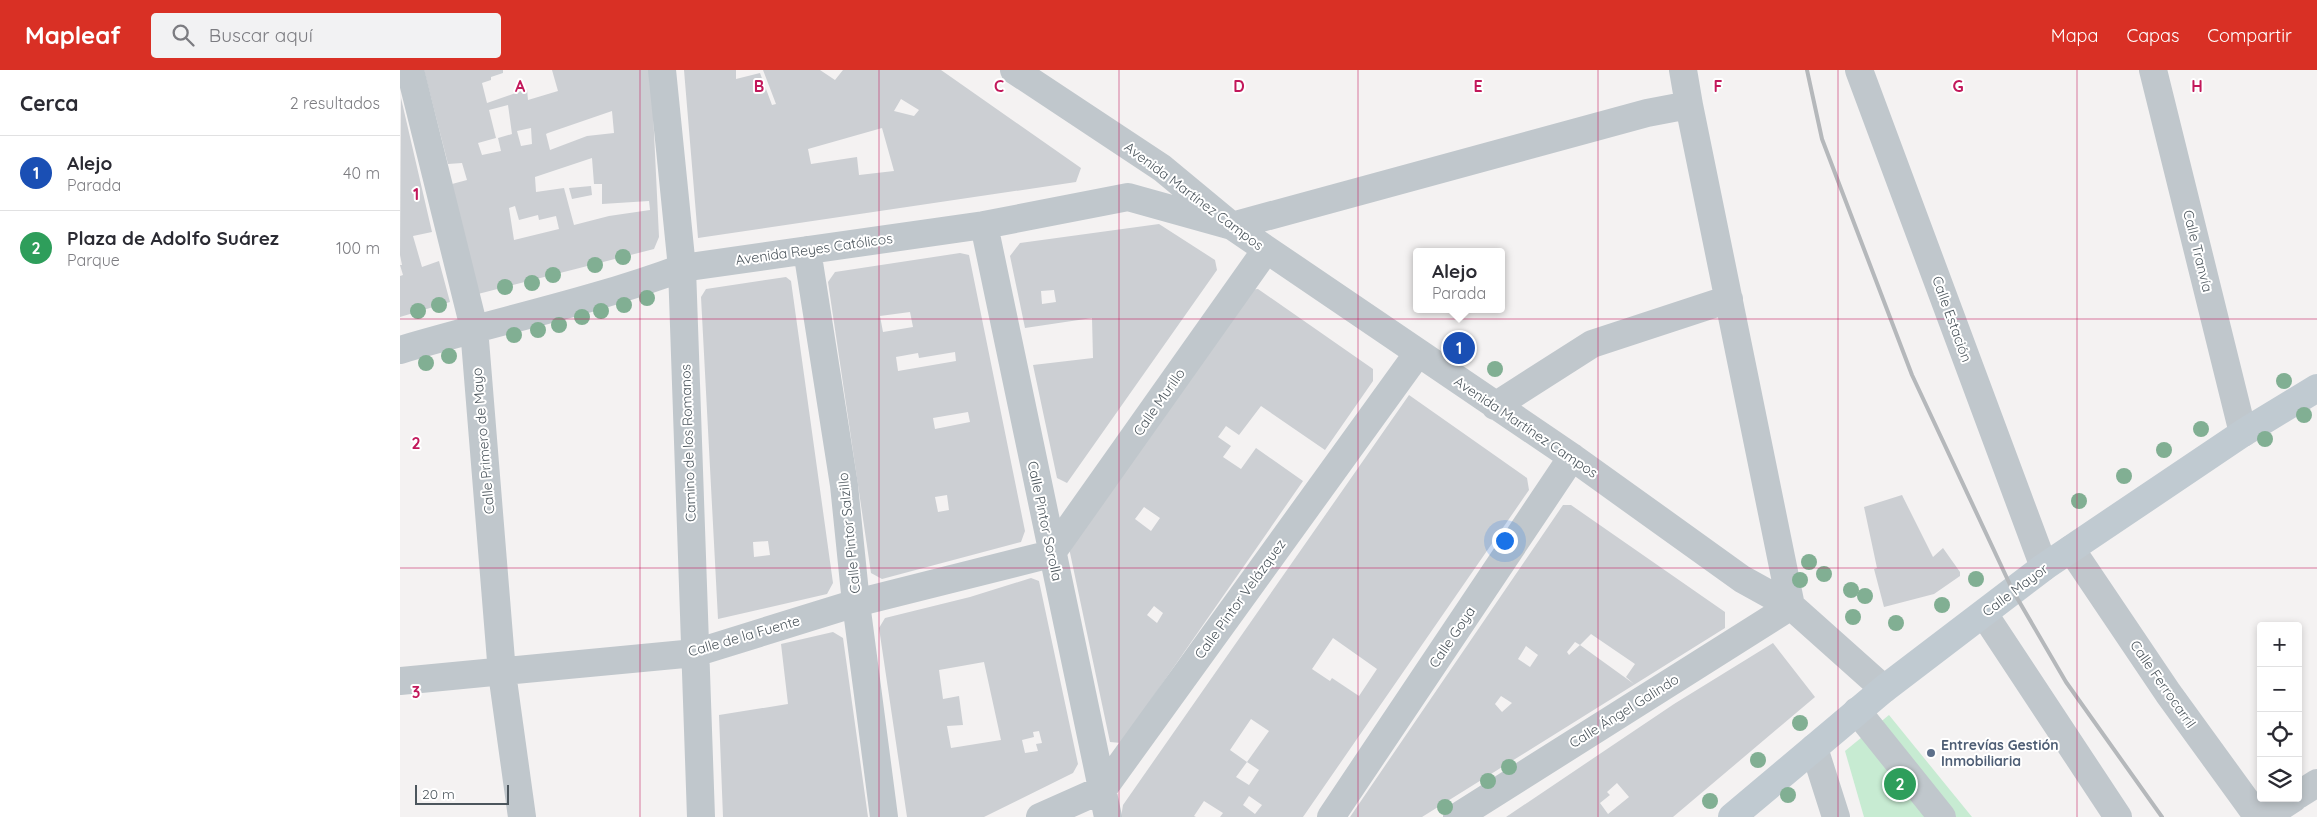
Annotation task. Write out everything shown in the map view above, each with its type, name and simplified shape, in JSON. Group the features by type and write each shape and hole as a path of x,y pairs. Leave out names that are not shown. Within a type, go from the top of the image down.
{"main road":[{"name":"Calle Mayor","path":"1732,817 1884,689 2044,567 2244,433 2317,388"}],"street":[{"name":"Calle Primero de Mayo","path":"410,70 474,328 502,673 522,817"},
{"name":"Camino de los Romanos","path":"662,70 682,268 701,817"},
{"name":"Avenida Martínez Campos","path":"1014,70 1162,168 1232,226 1572,457 1742,579 1790,606 1884,689"},
{"path":"1683,70 1790,606"},
{"name":"Calle Estación","path":"1860,70 2044,567"},
{"name":"Calle Tranvía","path":"2153,70 2244,433"},
{"path":"1232,226 1646,113 1690,105"},
{"name":"Avenida Reyes Católicos","path":"400,350 647,281 682,268 984,225 1128,197 1232,226"},
{"name":"Calle Pintor Sorolla","path":"984,225 1051,554 1108,817"},
{"name":"Calle Pintor Salzillo","path":"808,250 844,485 856,603 884,817"},
{"name":"Calle Murillo","path":"1051,554 1266,250"},
{"path":"1495,406 1592,344 1730,299"},
{"name":"Calle Pintor Velázquez","path":"1103,789 1418,353"},
{"name":"Calle Goya","path":"1331,817 1572,457"},
{"name":"Calle Ferrocarril","path":"2071,549 2168,693 2258,817"},
{"name":"Calle de la Fuente","path":"400,681 502,673 695,653 856,603 1051,554"},
{"name":"Calle Ángel Galindo","path":"1458,817 1790,606"},
{"path":"1984,614 2118,817"},
{"path":"1857,712 1942,817"},
{"path":"1814,748 1836,817"},
{"path":"2302,792 2317,783"},
{"path":"1040,817 1103,789"},
{"path":"2265,817 2288,802"}],"green space":[{"path":"1889,715 1972,817 1864,817 1845,751"}],"building":[{"path":"424,70 503,70 503,73 491,77 491,80 482,83 487,103 527,89 528,100 558,91 552,70 651,70 659,237 654,249 478,294 452,184 467,180 462,163 448,164","holes":["508,105 512,134 498,138 501,151 482,155 478,143 496,138 489,110","612,111 614,133 587,136 550,150 546,134","531,128 532,144 521,146 517,131","592,158 594,184 602,184 602,204 649,201 650,210 609,216 574,225 564,188 536,192 535,177","515,206 519,220 538,215 539,220 556,216 559,229 514,240 509,208"]},
{"path":"684,70 736,70 736,79 760,73 772,105 776,104 763,70 820,70 835,80 843,70 941,70 1081,168 1076,182 698,238","holes":["901,99 919,110 914,116 894,111","882,128 894,171 859,175 857,157 811,164 808,149"]},
{"path":"401,98 432,232 413,236 422,267 439,261 450,302 400,317 400,276 403,275 400,265 402,265 400,255"},
{"path":"591,186 592,195 572,199 569,188"},
{"path":"1159,224 1215,260 1217,270 1067,483 1057,478 1033,365 1093,358 1092,318 1025,328 1010,256 1020,243","holes":["1054,290 1056,302 1042,304 1041,291"]},
{"path":"960,253 969,255 1025,531 1021,542 882,579 871,573 828,282 835,272","holes":["910,312 913,327 883,332 880,316","955,352 956,361 898,371 896,357 918,353 919,358","968,412 970,422 935,429 933,418","947,495 949,510 938,512 935,497"]},
{"path":"786,277 791,281 833,583 827,594 718,619 701,297 706,289","holes":["768,541 770,555 754,557 753,542"]},
{"path":"1258,289 1373,369 1373,381 1325,450 1261,406 1239,435 1226,426 1218,437 1231,446 1223,457 1241,469 1256,448 1303,481 1121,743 1110,742 1069,548 1247,290","holes":["1144,507 1160,518 1151,531 1135,519","1154,606 1163,613 1157,623 1147,615"]},
{"path":"1409,395 1527,478 1529,490 1303,817 1220,817 1223,813 1204,801 1194,816 1196,817 1121,817 1123,805","holes":["1333,638 1377,669 1359,696 1332,678 1330,681 1312,669","1251,719 1269,731 1247,762 1230,750","1247,762 1259,770 1249,785 1236,777","1249,796 1262,805 1255,814 1243,805"]},
{"path":"1902,495 1933,557 1943,548 1960,572 1960,576 1934,594 1884,607 1874,569 1877,568 1864,507"},
{"path":"1563,505 1571,505 1725,612 1725,628 1422,817 1350,817","holes":["1591,634 1635,664 1626,677 1634,684 1580,645","1575,642 1580,645 1569,655 1567,652","1526,646 1538,655 1530,667 1518,659","1501,696 1512,703 1502,712 1495,704"]},
{"path":"1031,578 1039,581 1078,764 1073,773 984,817 907,817 879,628 885,618 970,597","holes":["984,662 1001,740 951,748 947,726 963,725 959,696 943,699 939,670","1039,731 1042,743 1036,744 1038,751 1025,753 1022,740 1034,737 1033,732"]},
{"path":"833,632 843,638 868,817 723,817 719,715 788,704 781,644"},
{"path":"1773,643 1815,697 1673,817 1506,817 1674,704","holes":["1617,783 1629,797 1608,814 1600,803 1610,795 1607,792"]}],"railway":[{"path":"1807,70 1822,139 1912,375 2013,591 2066,682 2162,817"}],"place":[{"name":"Alejo","path":"1459,348"},
{"name":"Entrevías Gestión Inmobiliaria","path":"1931,753"},
{"name":"Plaza de Adolfo Suárez","path":"1900,784"}]}
